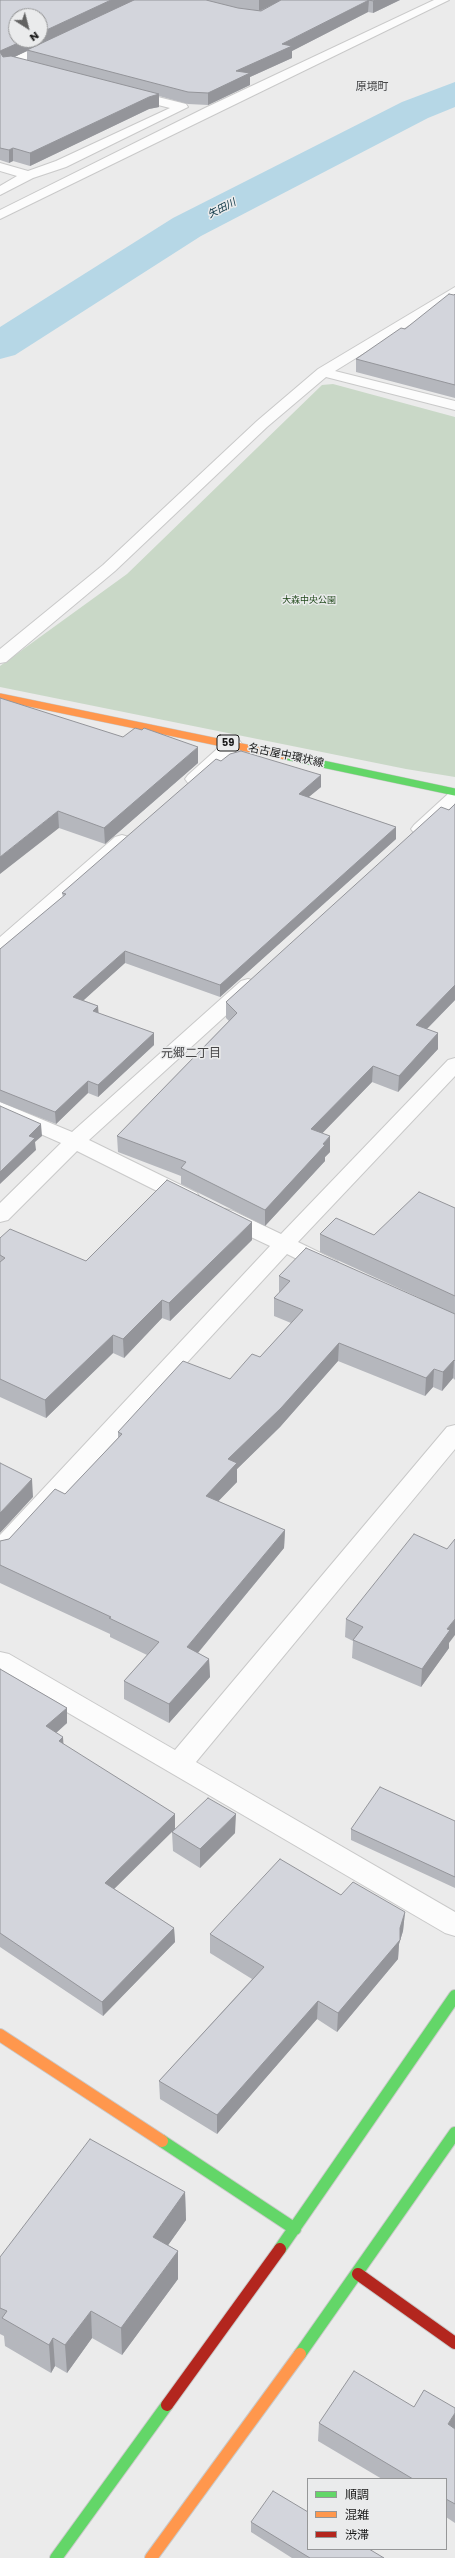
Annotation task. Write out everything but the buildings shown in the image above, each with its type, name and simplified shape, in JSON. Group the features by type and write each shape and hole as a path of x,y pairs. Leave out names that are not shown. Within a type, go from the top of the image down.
{"street":[{"path":"0,215 209,111 443,0"},
{"path":"5,65 66,38"},
{"path":"5,65 33,68"},
{"path":"0,191 28,175 61,164 182,107 115,90"},
{"path":"0,167 28,175"},
{"path":"0,658 109,568 262,424 323,372 455,291"},
{"path":"323,372 455,406"},
{"name":"名古屋中環状線","path":"0,697 234,744 455,792"},
{"path":"180,791 234,744"},
{"path":"408,840 455,797"},
{"path":"0,947 138,827"},
{"path":"0,1215 75,1142 262,972"},
{"path":"0,1550 283,1244 455,1064"},
{"path":"0,1108 75,1142 347,1275"},
{"path":"179,1764 455,1433"},
{"path":"0,1661 455,1925"},
{"path":"56,2558 295,2229 455,1996"},
{"path":"0,2035 295,2229"},
{"path":"151,2558 358,2274 455,2133"},
{"path":"358,2274 455,2343"}],"green space":[{"name":"大森中央公園","path":"333,384 455,417 455,777 406,769 0,687 0,666 127,574 322,385"}],"waterway":[{"name":"矢田川","path":"0,346 187,227 415,110 455,93"}],"traffic: fast":[{"path":"285,756 455,792"},
{"path":"280,2249 455,1996"},
{"path":"300,2354 455,2133"},
{"path":"162,2141 295,2229"},
{"path":"56,2558 167,2405"}],"traffic: slow":[{"path":"0,697 285,756"},
{"path":"0,2035 162,2141"},
{"path":"151,2558 300,2354"}],"traffic: jam":[{"path":"167,2405 280,2249"},
{"path":"358,2274 455,2343"}],"district":[{"name":"原境町","path":"372,87"},
{"name":"元郷二丁目","path":"191,1054"}]}
